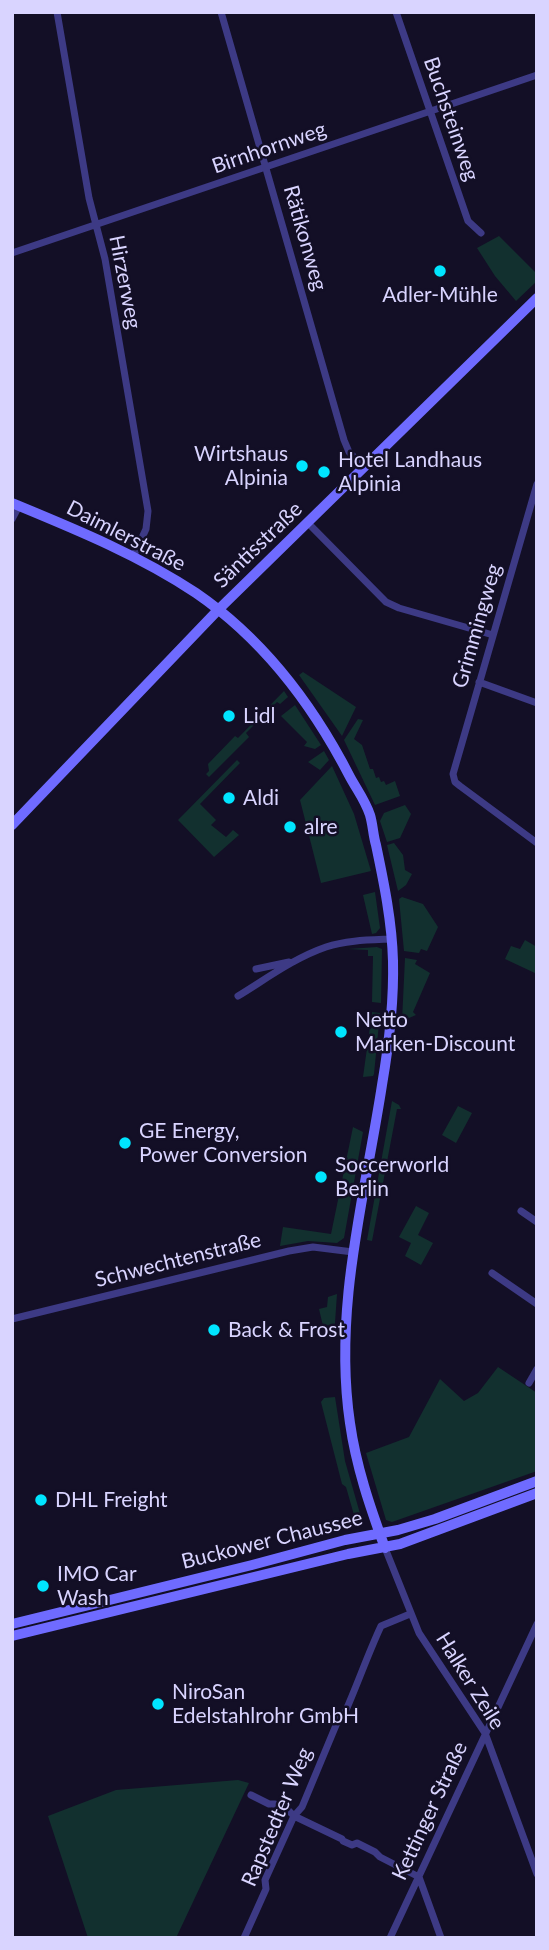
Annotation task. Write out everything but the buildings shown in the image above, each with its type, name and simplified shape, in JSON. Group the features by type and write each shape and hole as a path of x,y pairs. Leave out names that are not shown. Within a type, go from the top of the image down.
{"street":[{"name":"Hirzerweg","path":"57,12 89,198 106,265 148,512 146,529 133,557"},
{"name":"Rätikonweg","path":"221,12 344,440 349,452 363,467"},
{"name":"Buchsteinweg","path":"396,12 468,221 481,233"},
{"name":"Birnhornweg","path":"12,253 537,75"},
{"name":"Säntisstraße","path":"12,825 218,610 537,298"},
{"name":"Grimmingweg","path":"537,484 453,777 460,786 537,843"},
{"name":"Daimlerstraße","path":"15,505 133,557 192,591 218,610 258,647 301,697 335,747 369,812 385,884 392,939 393,989 386,1059 353,1252 345,1331 347,1399 355,1452 385,1548"},
{"path":"12,519 15,505"},
{"path":"308,523 388,603 493,635"},
{"path":"479,682 537,703"},
{"path":"238,996 296,960 328,946 392,939"},
{"path":"256,969 296,960"},
{"path":"521,1211 537,1222"},
{"name":"Schwechtenstraße","path":"12,1319 289,1251 313,1247 353,1252"},
{"path":"492,1273 537,1304"},
{"path":"529,1383 537,1369"},
{"name":"Buckower Chaussee","path":"12,1624 380,1532 398,1530 537,1481"},
{"name":"Buckower Chaussee","path":"12,1636 348,1554 400,1544 537,1493"},
{"name":"Halker Zeile","path":"385,1548 419,1633 485,1733 537,1874"},
{"name":"Rapstedter Weg","path":"244,1938 265,1889 265,1880 294,1816 302,1807 318,1771 320,1759 362,1676 363,1666 382,1626 410,1614"},
{"name":"Kettinger Straße","path":"390,1938 537,1624"},
{"path":"251,1795 287,1810 352,1845 357,1843 419,1877 441,1938"}],"green space":[{"path":"499,236 537,274 537,281 516,301 477,248"},
{"path":"303,672 356,707 342,736 299,675"},
{"path":"284,691 288,697 280,704 277,702 246,733 249,737 209,777 206,774 209,771 208,764"},
{"path":"295,705 321,745 315,749 304,746 307,742 281,716"},
{"path":"358,719 363,720 354,739 362,745 370,769 373,769 376,778 379,777 386,785 395,781 400,796 375,805 344,740"},
{"path":"324,751 329,760 320,770 308,762"},
{"path":"237,760 240,763 200,804 216,820 211,825 226,837 233,830 239,835 214,857 178,820"},
{"path":"332,766 354,814 371,871 321,883 300,800"},
{"path":"405,805 411,814 400,838 387,842 380,821 384,813"},
{"path":"394,843 403,855 405,870 412,874 406,885 398,891 387,845"},
{"path":"375,892 380,928 372,934 363,895"},
{"path":"402,897 423,904 438,927 427,951 404,951 399,899"},
{"path":"525,940 537,947 537,974 505,959 511,946 520,949"},
{"path":"348,949 382,949 381,1003 372,1002 373,956 368,956 368,950"},
{"path":"405,958 417,960 415,964 430,973 413,1012 416,1015 402,1021"},
{"path":"372,1012 380,1013 374,1074 363,1077"},
{"path":"392,1101 401,1109 397,1109 372,1241 367,1240"},
{"path":"458,1106 472,1113 456,1143 442,1135"},
{"path":"353,1127 363,1132 344,1238 337,1243 308,1241 280,1246 283,1227 331,1234"},
{"path":"416,1206 429,1213 418,1235 433,1243 421,1265 405,1256 411,1243 399,1237"},
{"path":"337,1294 334,1337 330,1337 327,1326 323,1326 319,1309 327,1307 328,1297"},
{"path":"498,1367 537,1393 537,1471 392,1522 386,1520 366,1453 409,1437 440,1379 464,1401 478,1393"},
{"path":"335,1397 345,1461 361,1517 358,1524 349,1527 354,1515 346,1487 342,1484 321,1402 324,1398"},
{"path":"238,1780 249,1783 176,1938 88,1938 48,1816 116,1790"}],"place":[{"name":"Adler-Mühle","path":"440,271"},
{"name":"Wirtshaus Alpinia","path":"302,466"},
{"name":"Hotel Landhaus Alpinia","path":"324,472"},
{"name":"Lidl","path":"229,716"},
{"name":"Aldi","path":"229,798"},
{"name":"alre","path":"290,827"},
{"name":"Netto Marken-Discount","path":"341,1032"},
{"name":"GE Energy, Power Conversion","path":"125,1143"},
{"name":"Soccerworld Berlin","path":"321,1177"},
{"name":"Back & Frost","path":"214,1330"},
{"name":"DHL Freight","path":"41,1500"},
{"name":"IMO Car Wash","path":"43,1586"},
{"name":"NiroSan Edelstahlrohr GmbH","path":"158,1704"}]}
